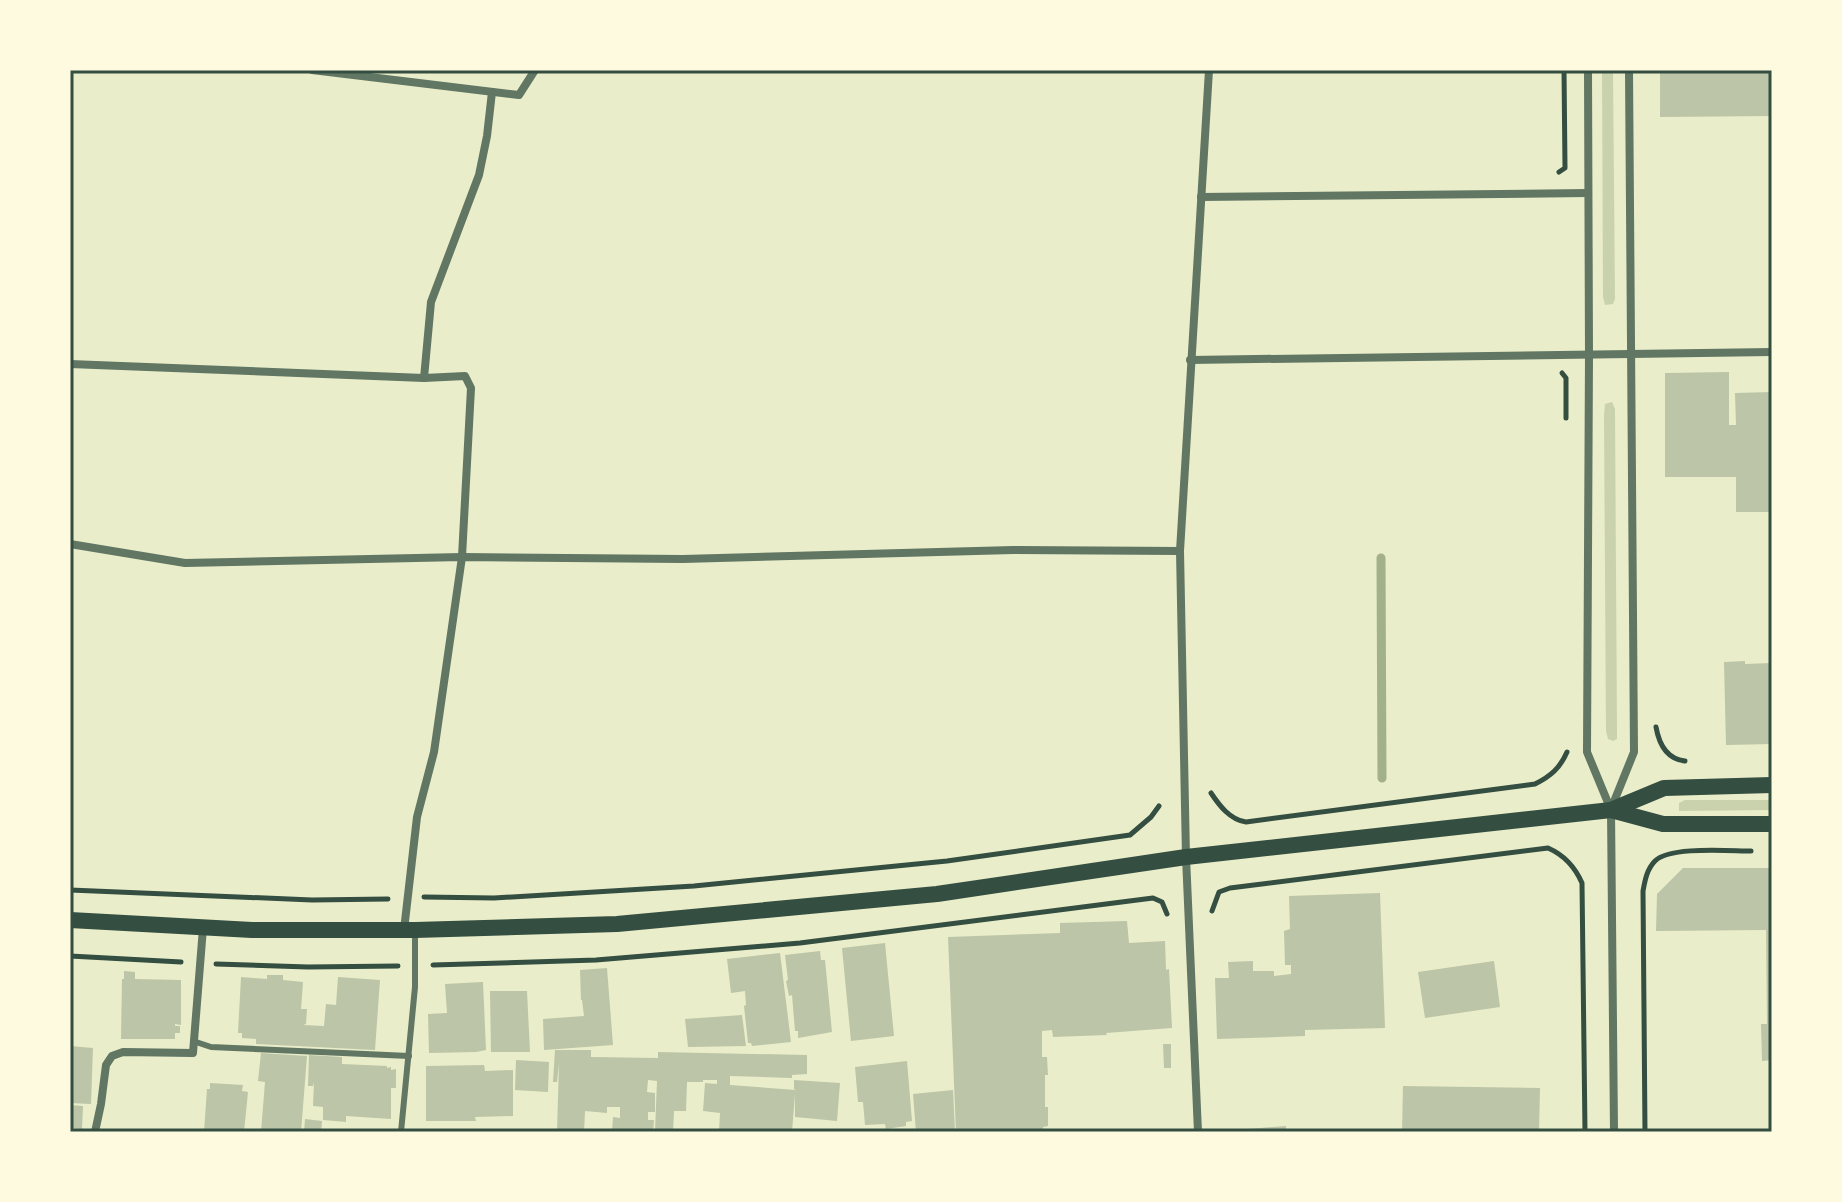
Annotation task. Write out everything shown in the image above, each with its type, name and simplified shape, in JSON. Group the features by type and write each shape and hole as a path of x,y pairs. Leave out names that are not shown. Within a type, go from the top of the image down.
{"main road":[{"path":"70,920 203,928 410,930 633,923 937,894 1186,857 1611,810 1664,788 1772,785"},
{"path":"1611,810 1663,824 1772,824"}],"street":[{"path":"312,70 519,95 535,70"},
{"path":"1198,1132 1186,857 1180,551 1209,70"},
{"path":"1588,70 1587,752 1611,810 1614,1132"},
{"path":"1611,810 1634,752 1629,70"},
{"path":"424,378 431,302 479,175 492,92"},
{"path":"1201,197 1588,193"},
{"path":"1190,360 1772,352"},
{"path":"70,364 424,378 465,376 471,388 462,557 434,752 417,817 410,930"},
{"path":"70,544 185,563 462,557 683,559 1013,550 1180,551"},
{"path":"95,1132 106,1065 112,1056 123,1052 193,1053 203,928"}],"lane":[{"path":"401,1132 416,966 410,930"},
{"path":"193,1041 211,1047 409,1056"}],"path":[{"path":"1554,174 1565,168 1564,70"},
{"path":"1553,370 1566,378 1566,426"},
{"path":"1656,725 1658,736 1669,756 1682,761 1697,761"},
{"path":"1211,793 1237,821 1246,822 1535,784 1561,765 1569,742"},
{"path":"424,897 494,898 694,886 947,861 1130,835 1159,806"},
{"path":"1212,911 1219,892 1230,888 1548,848 1562,855 1578,873 1582,883 1585,1132"},
{"path":"1645,1132 1645,877 1653,863 1662,856 1677,852 1756,851"},
{"path":"70,890 312,900 397,899"},
{"path":"428,965 596,960 800,943 1153,898 1162,902 1167,914"},
{"path":"362,966 363,953"},
{"path":"70,956 184,963"},
{"path":"215,964 402,966"}],"green space":[{"path":"1602,70 1613,70 1615,299 1613,304 1605,305 1603,297"},
{"path":"1612,402 1615,409 1617,735 1613,741 1608,739 1606,731 1604,416 1605,404"},
{"path":"1685,800 1772,800 1772,810 1679,811 1679,803"}],"building":[{"path":"1660,70 1772,70 1772,116 1660,117"},
{"path":"1729,372 1729,425 1736,425 1735,393 1772,392 1772,512 1736,512 1736,477 1665,477 1665,373"},
{"path":"1745,661 1745,664 1772,663 1772,744 1726,745 1724,662"},
{"path":"1683,868 1772,868 1772,1060 1762,1061 1761,1024 1767,1024 1766,930 1656,931 1657,894"},
{"path":"1380,893 1385,1028 1305,1030 1305,1036 1217,1039 1215,978 1229,978 1228,962 1253,961 1253,971 1274,971 1274,976 1291,974 1291,965 1285,965 1284,931 1290,929 1289,896"},
{"path":"1127,921 1129,943 1165,941 1172,1028 1053,1037 1052,1030 1042,1031 1042,1057 1047,1057 1048,1075 1045,1075 1045,1107 1048,1107 1048,1126 1043,1127 1043,1132 956,1132 948,937 1060,933 1060,923"},
{"path":"885,943 894,1036 851,1041 842,948"},
{"path":"820,951 821,960 825,960 832,1032 798,1038 792,995 789,996 786,981 785,955"},
{"path":"780,953 791,1042 752,1046 748,1043 745,991 731,993 727,959"},
{"path":"1494,961 1500,1007 1425,1018 1418,972"},
{"path":"607,968 613,1045 544,1050 543,1019 584,1016 580,970"},
{"path":"124,971 135,972 135,979 181,980 181,1025 175,1024 180,1026 180,1033 175,1033 175,1039 121,1039"},
{"path":"267,975 283,975 283,980 303,982 301,1009 307,1009 306,1024 303,1025 324,1026 326,1004 336,1005 338,977 380,980 375,1050 256,1044 256,1039 242,1038 242,1033 238,1033 241,977 267,979"},
{"path":"483,982 486,1050 429,1053 428,1014 447,1013 445,984"},
{"path":"490,991 527,991 530,1052 491,1052"},
{"path":"742,1015 746,1046 688,1047 685,1019"},
{"path":"1163,1044 1171,1044 1171,1068 1164,1068"},
{"path":"70,1046 93,1048 91,1104 70,1103"},
{"path":"555,1050 591,1050 591,1057 658,1058 658,1052 807,1055 807,1074 792,1075 792,1078 730,1076 730,1085 796,1090 794,1080 840,1083 837,1121 795,1117 795,1094 792,1132 719,1132 720,1113 703,1111 705,1083 717,1084 717,1080 703,1080 687,1082 686,1111 674,1111 673,1132 655,1132 657,1081 648,1080 647,1092 655,1093 655,1112 648,1112 648,1120 654,1120 653,1132 612,1132 613,1117 620,1118 620,1107 607,1107 607,1113 585,1111 584,1132 557,1132 559,1063 557,1082 553,1082"},
{"path":"261,1053 307,1056 301,1132 261,1132 265,1082 258,1081"},
{"path":"309,1055 342,1057 342,1064 396,1069 396,1088 391,1088 391,1119 346,1116 346,1122 323,1120 323,1107 313,1106 314,1082 313,1086 308,1086"},
{"path":"516,1060 549,1062 548,1092 515,1090"},
{"path":"907,1061 912,1121 906,1122 906,1126 886,1129 885,1124 865,1125 863,1102 858,1102 855,1067"},
{"path":"484,1065 485,1071 513,1070 513,1116 475,1117 476,1121 426,1121 426,1066"},
{"path":"210,1083 243,1085 242,1091 248,1092 244,1132 204,1132"},
{"path":"1403,1086 1540,1088 1539,1132 1402,1132"},
{"path":"953,1090 955,1132 916,1132 913,1094"},
{"path":"70,1105 83,1106 82,1129 70,1128"},
{"path":"305,1119 322,1121 321,1132 304,1132"},
{"path":"1286,1126 1286,1132 1236,1132 1236,1130"}],"waterway":[{"path":"1381,558 1382,778"}]}
